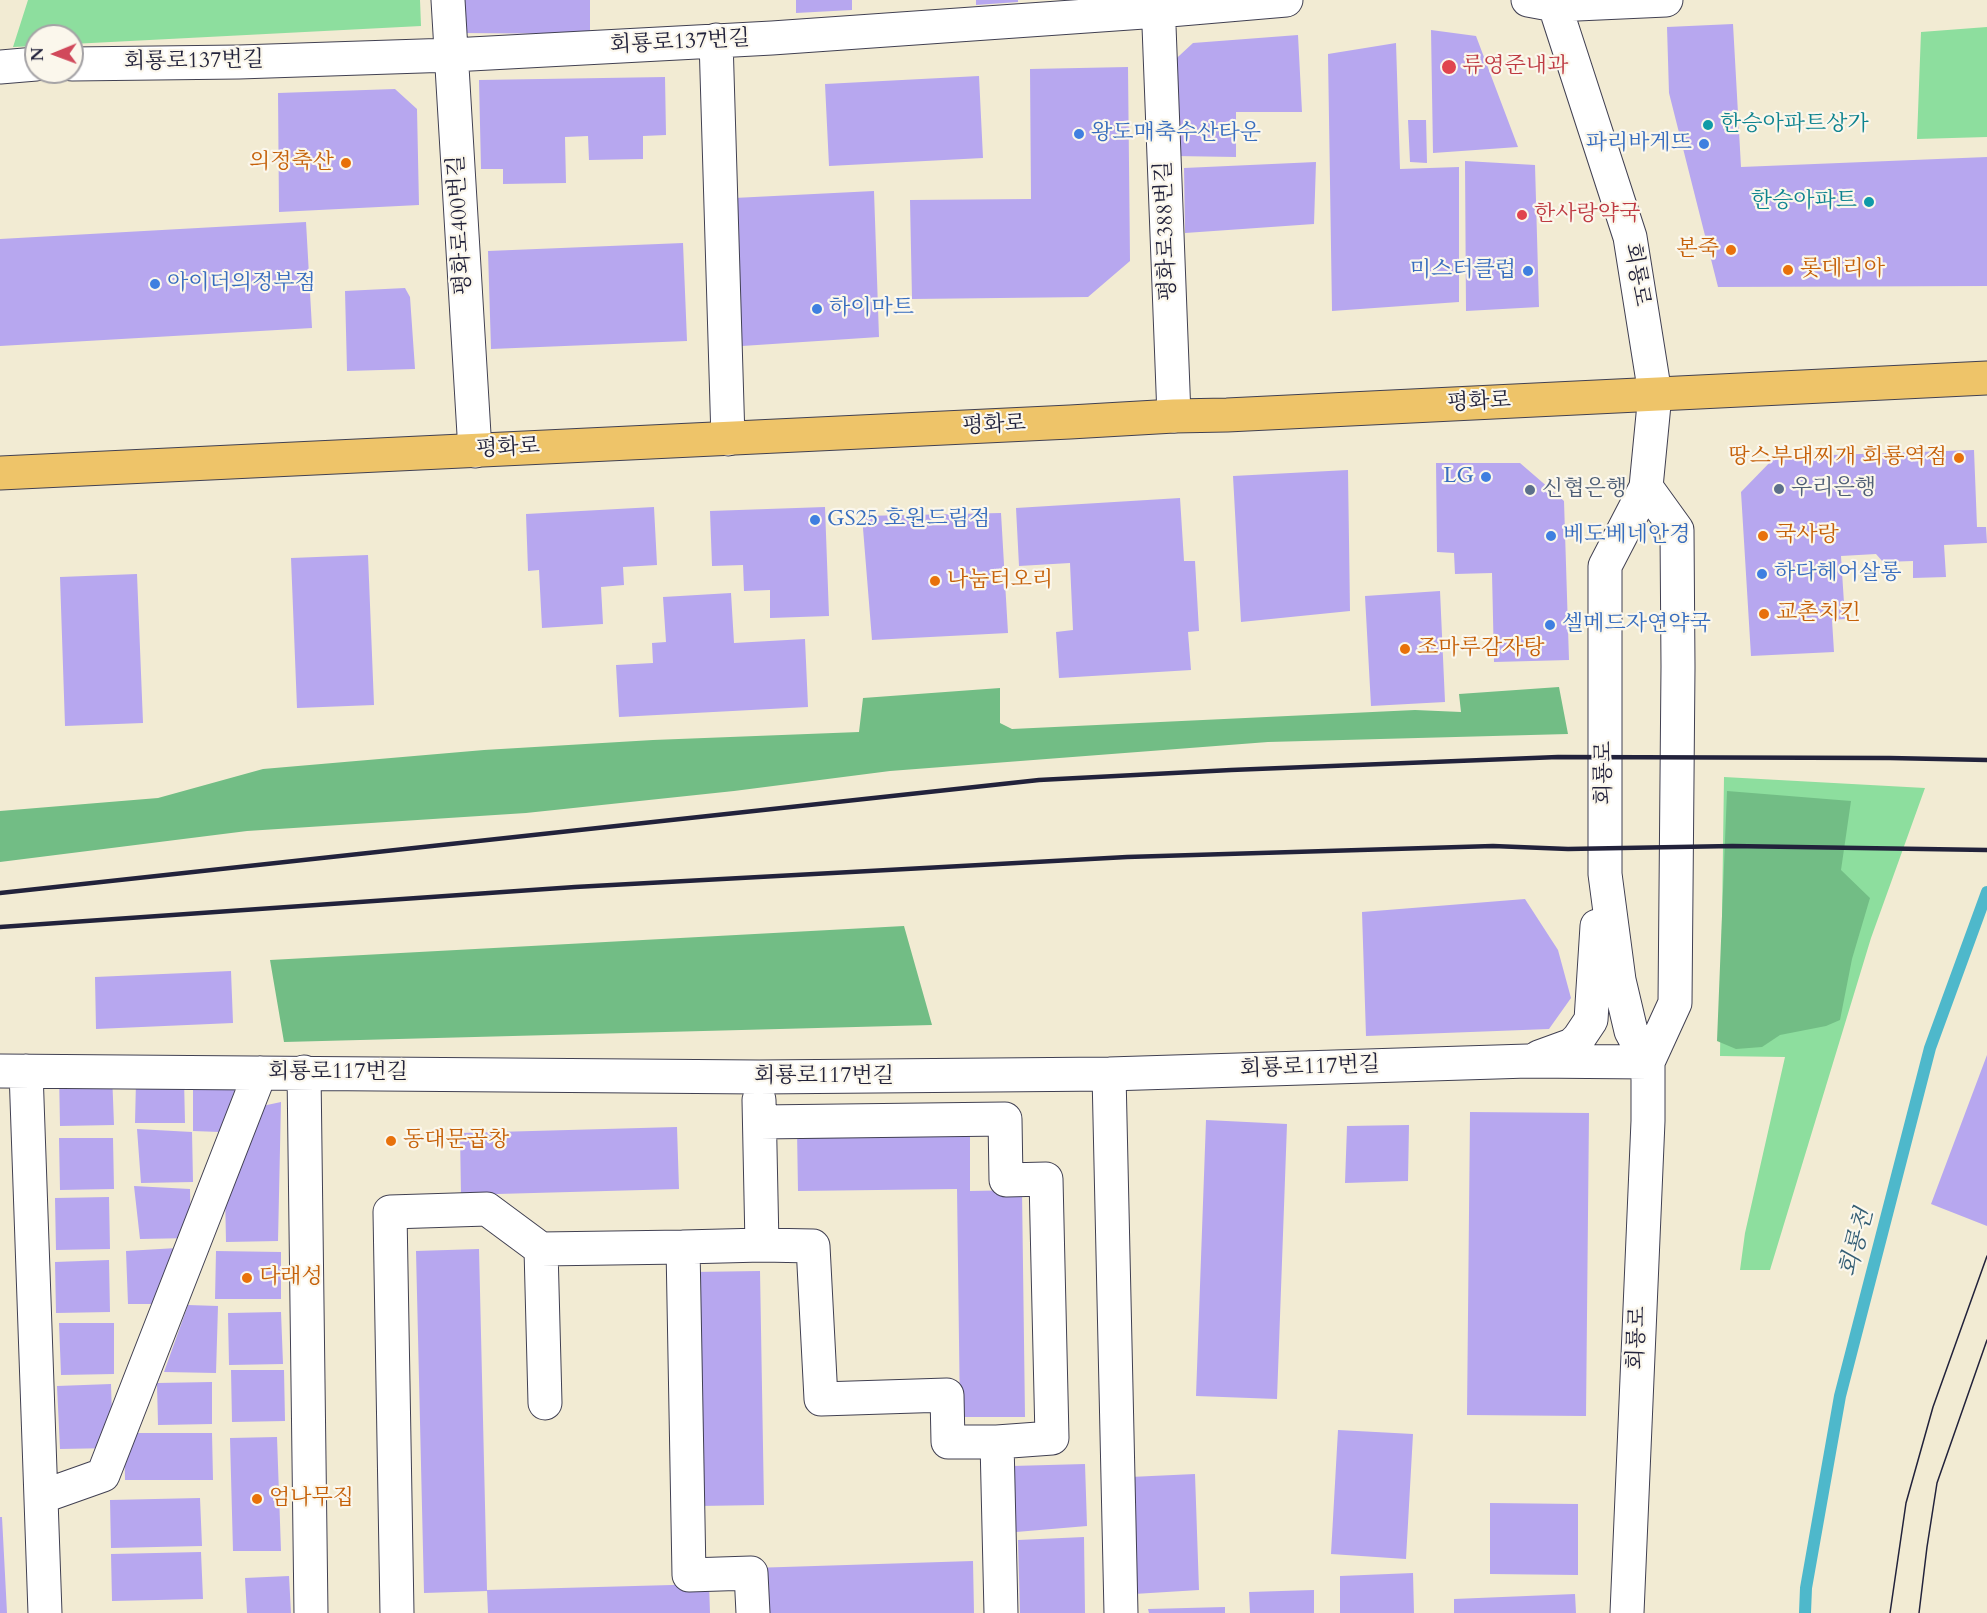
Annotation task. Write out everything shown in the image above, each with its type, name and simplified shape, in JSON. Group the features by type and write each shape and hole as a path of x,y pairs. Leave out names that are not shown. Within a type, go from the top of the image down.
{"main road":[{"name":"평화로","path":"0,473 1987,378"}],"street":[{"name":"평화로400번길","path":"448,0 475,451"},
{"name":"회룡로137번길","path":"84,64 239,62 452,55 784,37 1158,6 1286,0"},
{"path":"1546,2 1666,0"},
{"name":"회룡로","path":"1546,2 1630,237 1655,394 1646,487 1605,566 1605,874 1619,980 1630,1030 1648,1062"},
{"name":"평화로388번길","path":"1158,6 1173,416"},
{"path":"716,40 728,439"},
{"path":"0,67 24,65"},
{"name":"회룡로","path":"1627,1613 1648,1121 1648,1062 1675,1003 1677,530 1646,487"},
{"path":"1528,1061 1572,1045 1591,1020 1597,919 1605,874"},
{"name":"회룡로117번길","path":"13,1071 759,1077 1109,1074 1528,1061 1648,1062"},
{"path":"13,1071 41,1497 45,1613"},
{"path":"304,1072 311,1613"},
{"path":"41,1497 103,1475 260,1074"},
{"path":"1109,1074 1121,1613"},
{"path":"759,1077 762,1245"},
{"path":"397,1613 390,1212 487,1209 541,1249 813,1246 820,1399 947,1395 948,1442 997,1442 1052,1438 1046,1179 1006,1180 1005,1119 760,1122"},
{"path":"683,1247 689,1575 751,1573 753,1613"},
{"path":"541,1249 545,1404"},
{"path":"997,1442 1001,1613"}],"green space":[{"path":"28,0 420,0 421,26 84,43 84,24 24,24 24,47 13,47"},
{"path":"1987,27 1987,137 1917,139 1921,32"},
{"path":"1559,687 1568,734 1268,742 890,771 734,791 526,813 247,831 0,862 0,811 158,798 263,769 484,750 653,740 859,732 863,698 1000,688 1000,723 1012,729 1415,710 1461,712 1459,694"},
{"path":"1724,777 1925,788 1871,938 1770,1270 1740,1270 1745,1233 1785,1057 1720,1056"},
{"path":"1727,791 1851,801 1841,870 1870,898 1852,959 1840,1020 1826,1026 1780,1035 1762,1047 1736,1049 1717,1041"},
{"path":"904,926 932,1025 284,1042 270,960"}],"building":[{"path":"460,0 590,0 590,34 461,33"},
{"path":"796,0 852,0 852,10 796,13"},
{"path":"976,0 1018,0 1018,2 976,5"},
{"name":"한승아파트상가","path":"1733,24 1741,167 1987,157 1987,286 1718,287 1669,93 1667,27"},
{"path":"1431,30 1476,36 1518,147 1433,153"},
{"path":"1298,35 1302,112 1236,112 1236,157 1175,156 1166,68 1193,43"},
{"path":"1396,43 1400,169 1459,167 1459,302 1332,311 1328,54"},
{"name":"왕도매축수산타운","path":"1128,67 1130,261 1088,297 912,299 910,200 1031,199 1030,69"},
{"path":"979,76 983,158 829,166 825,84"},
{"path":"665,77 666,135 643,136 643,159 589,160 588,136 565,137 566,183 503,184 503,169 481,169 479,80"},
{"path":"395,89 417,109 419,205 279,212 278,93"},
{"path":"1408,120 1426,120 1427,163 1410,162"},
{"path":"1465,161 1535,165 1539,307 1466,311"},
{"path":"1316,162 1314,224 1185,233 1184,168"},
{"path":"874,191 879,337 742,346 734,198"},
{"name":"아이더의정부점","path":"306,222 312,328 0,346 0,239"},
{"path":"683,243 687,341 491,349 488,251"},
{"path":"405,288 410,297 415,369 347,371 345,291"},
{"path":"1974,450 1977,527 1986,527 1987,543 1944,545 1946,577 1913,578 1913,561 1883,562 1876,554 1841,556 1845,619 1832,620 1834,652 1751,656 1741,492 1775,457"},
{"path":"1436,463 1520,463 1564,501 1569,660 1494,662 1492,573 1455,574 1454,553 1437,552"},
{"path":"1348,470 1350,611 1241,622 1233,476"},
{"path":"1180,498 1184,561 1195,561 1199,631 1188,632 1191,670 1059,678 1056,632 1073,630 1070,563 1019,566 1016,508"},
{"path":"654,507 657,565 623,567 624,585 601,587 603,624 542,628 539,570 528,571 526,514"},
{"path":"825,507 829,616 770,618 770,590 744,591 743,565 712,566 710,511"},
{"path":"1001,513 1008,633 872,640 862,516"},
{"path":"368,555 374,705 297,708 291,558"},
{"path":"137,574 143,723 65,726 60,577"},
{"name":"조마루감자탕","path":"1440,591 1445,702 1371,706 1365,596"},
{"path":"731,593 734,643 805,639 808,707 619,717 616,665 653,663 652,643 666,642 663,597"},
{"path":"1525,899 1558,950 1571,998 1549,1029 1366,1036 1362,912"},
{"path":"231,971 233,1023 96,1029 95,977"},
{"path":"1987,1055 1987,1226 1931,1204"},
{"path":"112,1073 114,1125 60,1126 59,1074"},
{"path":"239,1078 220,1132 193,1131 193,1080"},
{"path":"184,1079 185,1123 135,1123 136,1081"},
{"path":"281,1102 278,1241 226,1242 225,1191 253,1108"},
{"path":"1470,1112 1589,1113 1586,1416 1467,1415"},
{"path":"1206,1120 1287,1124 1277,1399 1196,1396"},
{"path":"1409,1125 1408,1181 1345,1183 1347,1126"},
{"path":"677,1127 679,1189 461,1195 460,1133"},
{"path":"970,1128 970,1191 1022,1190 1025,1417 960,1417 957,1189 798,1191 797,1130"},
{"path":"137,1129 192,1132 193,1182 141,1183"},
{"path":"59,1138 113,1138 114,1189 60,1190"},
{"path":"134,1186 190,1189 191,1238 140,1239"},
{"path":"109,1197 110,1249 56,1250 55,1198"},
{"path":"177,1248 154,1304 128,1304 126,1251"},
{"path":"479,1249 487,1590 709,1584 710,1613 488,1613 487,1591 424,1593 416,1251"},
{"path":"216,1251 281,1252 281,1299 215,1299"},
{"path":"109,1260 110,1312 56,1313 55,1262"},
{"path":"760,1271 764,1505 698,1506 693,1272"},
{"path":"188,1305 218,1306 216,1373 164,1372"},
{"path":"281,1312 283,1364 229,1365 228,1313"},
{"path":"59,1323 114,1323 114,1374 61,1375"},
{"path":"231,1370 284,1370 285,1421 232,1422"},
{"path":"212,1382 212,1424 158,1425 157,1383"},
{"path":"111,1384 113,1448 60,1449 57,1386"},
{"path":"1338,1430 1413,1434 1406,1559 1331,1554"},
{"path":"124,1433 212,1433 213,1480 125,1480"},
{"path":"277,1437 281,1551 233,1551 230,1438"},
{"path":"1085,1464 1087,1526 1016,1532 1012,1466"},
{"path":"1195,1474 1199,1590 1134,1594 1130,1477"},
{"path":"200,1498 202,1546 111,1548 110,1500"},
{"path":"1490,1503 1578,1504 1578,1575 1490,1574"},
{"path":"0,1517 2,1517 7,1613 0,1613"},
{"path":"1084,1537 1085,1613 1020,1613 1018,1540"},
{"path":"201,1552 203,1599 112,1601 111,1554"},
{"path":"973,1561 974,1613 753,1613 752,1568"},
{"path":"1413,1573 1414,1613 1340,1613 1340,1576"},
{"path":"289,1576 291,1613 247,1613 245,1578"},
{"path":"1314,1590 1314,1613 1250,1613 1249,1592"},
{"path":"1575,1594 1576,1613 1454,1613 1454,1599"},
{"path":"1225,1607 1225,1613 1149,1613 1148,1609"}],"waterway":[{"name":"회룡천","path":"1805,1613 1806,1588 1840,1396 1930,1048 1987,892"}],"tram line":[{"path":"1890,1613 1906,1503 1933,1407 1987,1256"},
{"path":"1919,1613 1937,1483 1987,1340"}],"railway":[{"path":"0,893 1039,780 1558,757 1987,760"},
{"path":"0,927 575,887 1127,857 1493,846 1568,849 1732,846 1987,850"}],"place":[{"name":"류영준내과","path":"1449,67"},
{"name":"한승아파트상가","path":"1708,125"},
{"name":"왕도매축수산타운","path":"1079,134"},
{"name":"파리바게뜨","path":"1704,144"},
{"name":"의정축산","path":"346,163"},
{"name":"한승아파트","path":"1869,202"},
{"name":"한사랑약국","path":"1522,215"},
{"name":"본죽","path":"1731,250"},
{"name":"롯데리아","path":"1788,270"},
{"name":"미스터클럽","path":"1528,271"},
{"name":"아이더의정부점","path":"155,284"},
{"name":"하이마트","path":"817,309"},
{"name":"땅스부대찌개 회룡역점","path":"1959,458"},
{"name":"LG","path":"1486,477"},
{"name":"우리은행","path":"1779,489"},
{"name":"신협은행","path":"1530,490"},
{"name":"GS25 호원드림점","path":"815,520"},
{"name":"베도베네안경","path":"1551,536"},
{"name":"국사랑","path":"1763,536"},
{"name":"하다헤어살롱","path":"1762,574"},
{"name":"나눔터오리","path":"935,581"},
{"name":"교촌치킨","path":"1764,614"},
{"name":"셀메드자연약국","path":"1550,625"},
{"name":"조마루감자탕","path":"1405,649"},
{"name":"동대문곱창","path":"391,1141"},
{"name":"다래성","path":"247,1278"},
{"name":"엄나무집","path":"257,1499"}]}
